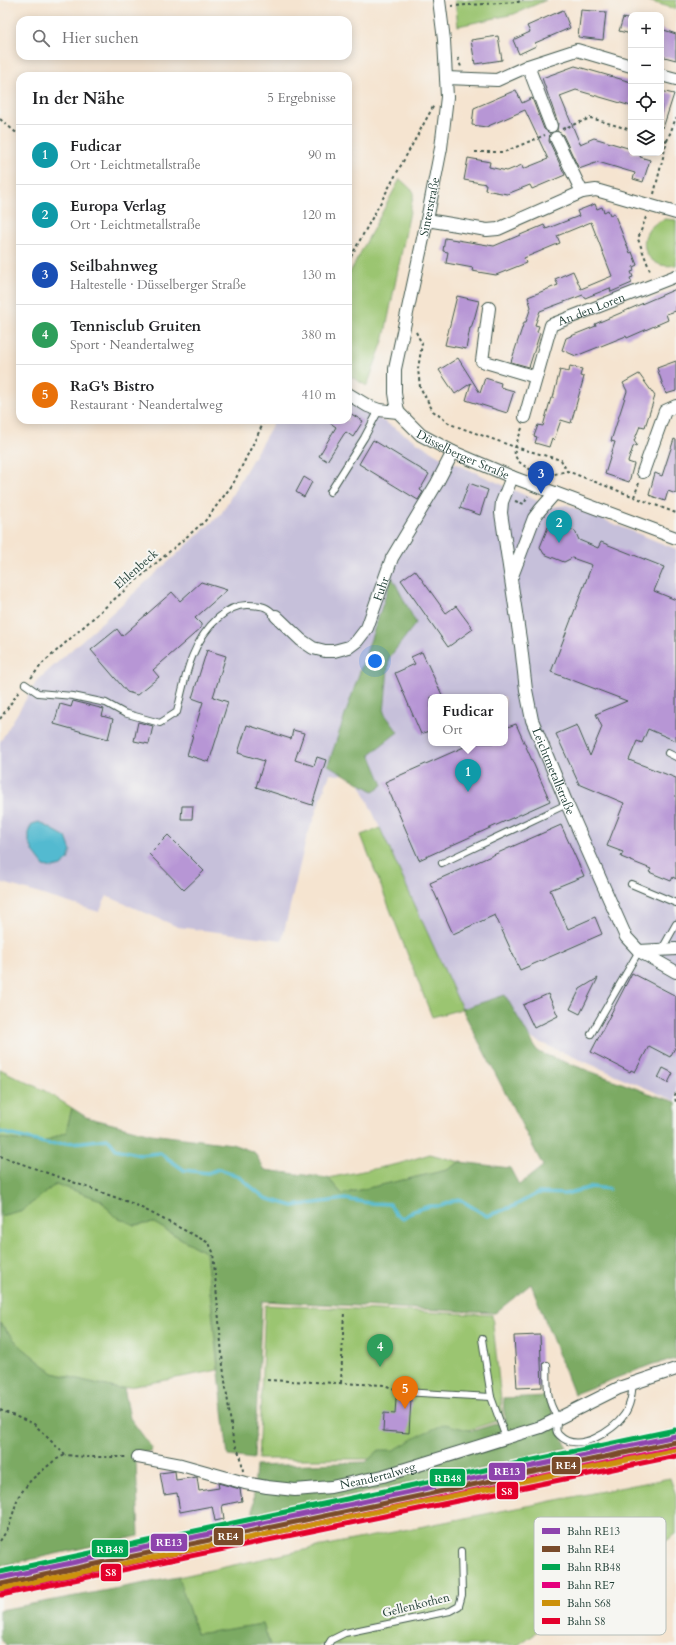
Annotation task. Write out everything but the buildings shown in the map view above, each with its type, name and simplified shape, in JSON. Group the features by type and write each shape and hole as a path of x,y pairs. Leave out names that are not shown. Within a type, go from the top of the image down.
{"street":[{"name":"Sinterstraße","path":"398,412 395,393 395,369 441,148 447,97 444,40 439,0"},
{"path":"446,78 497,80 528,66 576,50 628,65"},
{"path":"528,66 554,132 582,192"},
{"path":"664,76 676,79"},
{"path":"427,220 487,230 498,229 582,192 596,190 676,213"},
{"name":"An den Loren","path":"525,417 551,325 676,276"},
{"path":"489,308 482,361 536,377"},
{"path":"352,396 368,406 379,410 398,412"},
{"path":"643,472 664,411 676,406"},
{"name":"Düsselberger Straße","path":"398,412 421,435 453,452 512,477 676,538"},
{"name":"Fuhr","path":"276,616 305,644 313,648 325,651 334,651 349,647 357,641 367,628 392,558 437,483 453,452"},
{"name":"Leichtmetallstraße","path":"512,477 502,502 501,513 512,578 526,690 532,720 621,926 632,945 639,951 676,972"},
{"name":"Leichtmetallstraße","path":"512,578 534,518 555,493"},
{"path":"639,951 676,949"},
{"name":"Neandertalweg","path":"138,1457 181,1465 245,1483 267,1487 295,1490 350,1484 383,1476 541,1427 558,1420 605,1394 633,1382 676,1370"}],"lane":[{"path":"330,492 364,438 379,410"},
{"path":"25,684 38,694 73,696 106,703 124,713 160,723 177,712 194,649 209,626 226,610 243,604 264,606 276,616"},
{"path":"668,754 676,757"},
{"path":"442,863 567,804"},
{"path":"631,884 676,903"},
{"path":"662,949 676,924"},
{"path":"592,1034 639,951"},
{"path":"482,1339 491,1397 506,1438"},
{"path":"547,1365 548,1396 558,1420 556,1428 557,1434 566,1440 576,1442 588,1440 605,1432 615,1425 625,1414 630,1400 633,1382"},
{"path":"403,1392 491,1397"},
{"name":"Gellenkothen","path":"328,1645 331,1640 345,1633 450,1611 458,1606 462,1595 461,1551"}],"path":[{"path":"449,0 450,6 518,2 523,0"},
{"path":"456,54 463,78"},
{"path":"352,255 431,108 438,100 447,97"},
{"path":"475,152 504,152 591,118 628,129"},
{"path":"667,141 676,118"},
{"path":"0,119 16,133"},
{"path":"413,326 422,344 418,369 420,388 433,411 450,424 516,447 560,460 567,471"},
{"path":"525,417 516,447 515,456 517,460 535,472 551,475 567,471 676,513"},
{"name":"Ehlenbeck","path":"0,719 25,684 42,664 205,521 233,484 264,424"},
{"path":"634,497 643,472"},
{"path":"676,1093 676,1104"},
{"path":"0,1156 134,1204 209,1243 214,1259 222,1359 233,1439 241,1458 245,1483"},
{"path":"341,1383 344,1311"},
{"path":"266,1380 384,1385 403,1392"},
{"path":"0,1410 34,1424 65,1455"},
{"path":"0,1541 9,1527 18,1496 31,1480 55,1460 65,1455 86,1457 138,1457"}],"shaded area":[{"path":"352,401 441,457 551,507 567,505 676,549 676,1101 462,1009 354,771 339,775 330,774 306,839 282,940 178,927 107,896 99,912 0,882 0,742 37,681 221,514 273,424 352,424"}],"green space":[{"path":"455,0 546,0 514,14 458,26"},
{"path":"645,0 676,0 676,9"},
{"path":"400,179 414,192 384,338 367,386 352,377 352,269"},
{"path":"665,219 676,220 676,265 664,265 655,262 645,249 645,240 648,232 654,224"},
{"path":"392,577 416,623 389,658 384,713 398,732 370,754 383,785 373,791 328,765"},
{"path":"380,828 462,1009 432,1017 361,835"},
{"path":"505,995 538,1052 676,1102 676,1359 653,1364 574,1394 531,1284 495,1313 262,1301 254,1459 228,1456 206,1253 154,1223 134,1225 113,1215 101,1200 56,1184 23,1210 0,1216 0,1138 41,1143 66,1132 72,1108 86,1117 151,1134 232,1144 254,1152 265,1170 328,1178 342,1194 447,1170 460,1162 510,1168 519,1185 543,1166 462,1009"},
{"path":"0,1069 45,1091 72,1108 66,1132 41,1143 0,1138"},
{"path":"430,1154 460,1162 447,1170 342,1194 328,1178 398,1164"},
{"path":"56,1184 101,1200 113,1215 134,1225 154,1223 206,1253 218,1370 119,1389 53,1373 19,1345 0,1323 0,1216 23,1210"},
{"path":"265,1305 492,1315 503,1419 377,1459 258,1459"},
{"path":"0,1323 19,1345 53,1373 119,1389 124,1388 130,1418 152,1448 151,1452 134,1452 136,1461 139,1536 0,1566"},
{"path":"546,1396 567,1448 502,1465 253,1515 256,1466 366,1462 379,1450 394,1450 424,1433 445,1424 472,1431 505,1421 503,1398"},
{"path":"670,1478 676,1495 676,1534 666,1541 666,1517 534,1517 534,1634 518,1645 270,1645 263,1624 197,1634 178,1577 332,1544"},
{"path":"178,1577 197,1634 263,1624 270,1645 6,1645 0,1637 0,1610"}],"water":[{"path":"39,822 66,837 71,851 68,860 61,866 53,868 44,866 34,853 29,842 29,830 32,824"}],"waterway":[{"path":"0,1132 49,1144 108,1139 116,1149 140,1155 160,1153 184,1170 208,1173 219,1169 238,1176 265,1198 293,1206 345,1199 369,1203 390,1204 395,1214 403,1218 413,1211 430,1206 441,1206 459,1199 487,1216 514,1206 538,1193 565,1194 592,1187 609,1189"}],"rail line":[{"name":"RB48","path":"0,1572 675,1430"},
{"name":"RE13","path":"0,1578 676,1436"},
{"name":"RE4","path":"1,1584 676,1442"},
{"name":"RE7","path":"2,1590 676,1448"},
{"name":"S68","path":"0,1589 676,1450"},
{"name":"S8","path":"1,1595 676,1456"}],"place":[{"name":"Seilbahnweg","path":"541,494"},
{"name":"Europa Verlag","path":"559,543"},
{"name":"Fudicar","path":"468,792"},
{"name":"Tennisclub Gruiten","path":"380,1367"},
{"name":"RaG's Bistro","path":"405,1409"}]}
